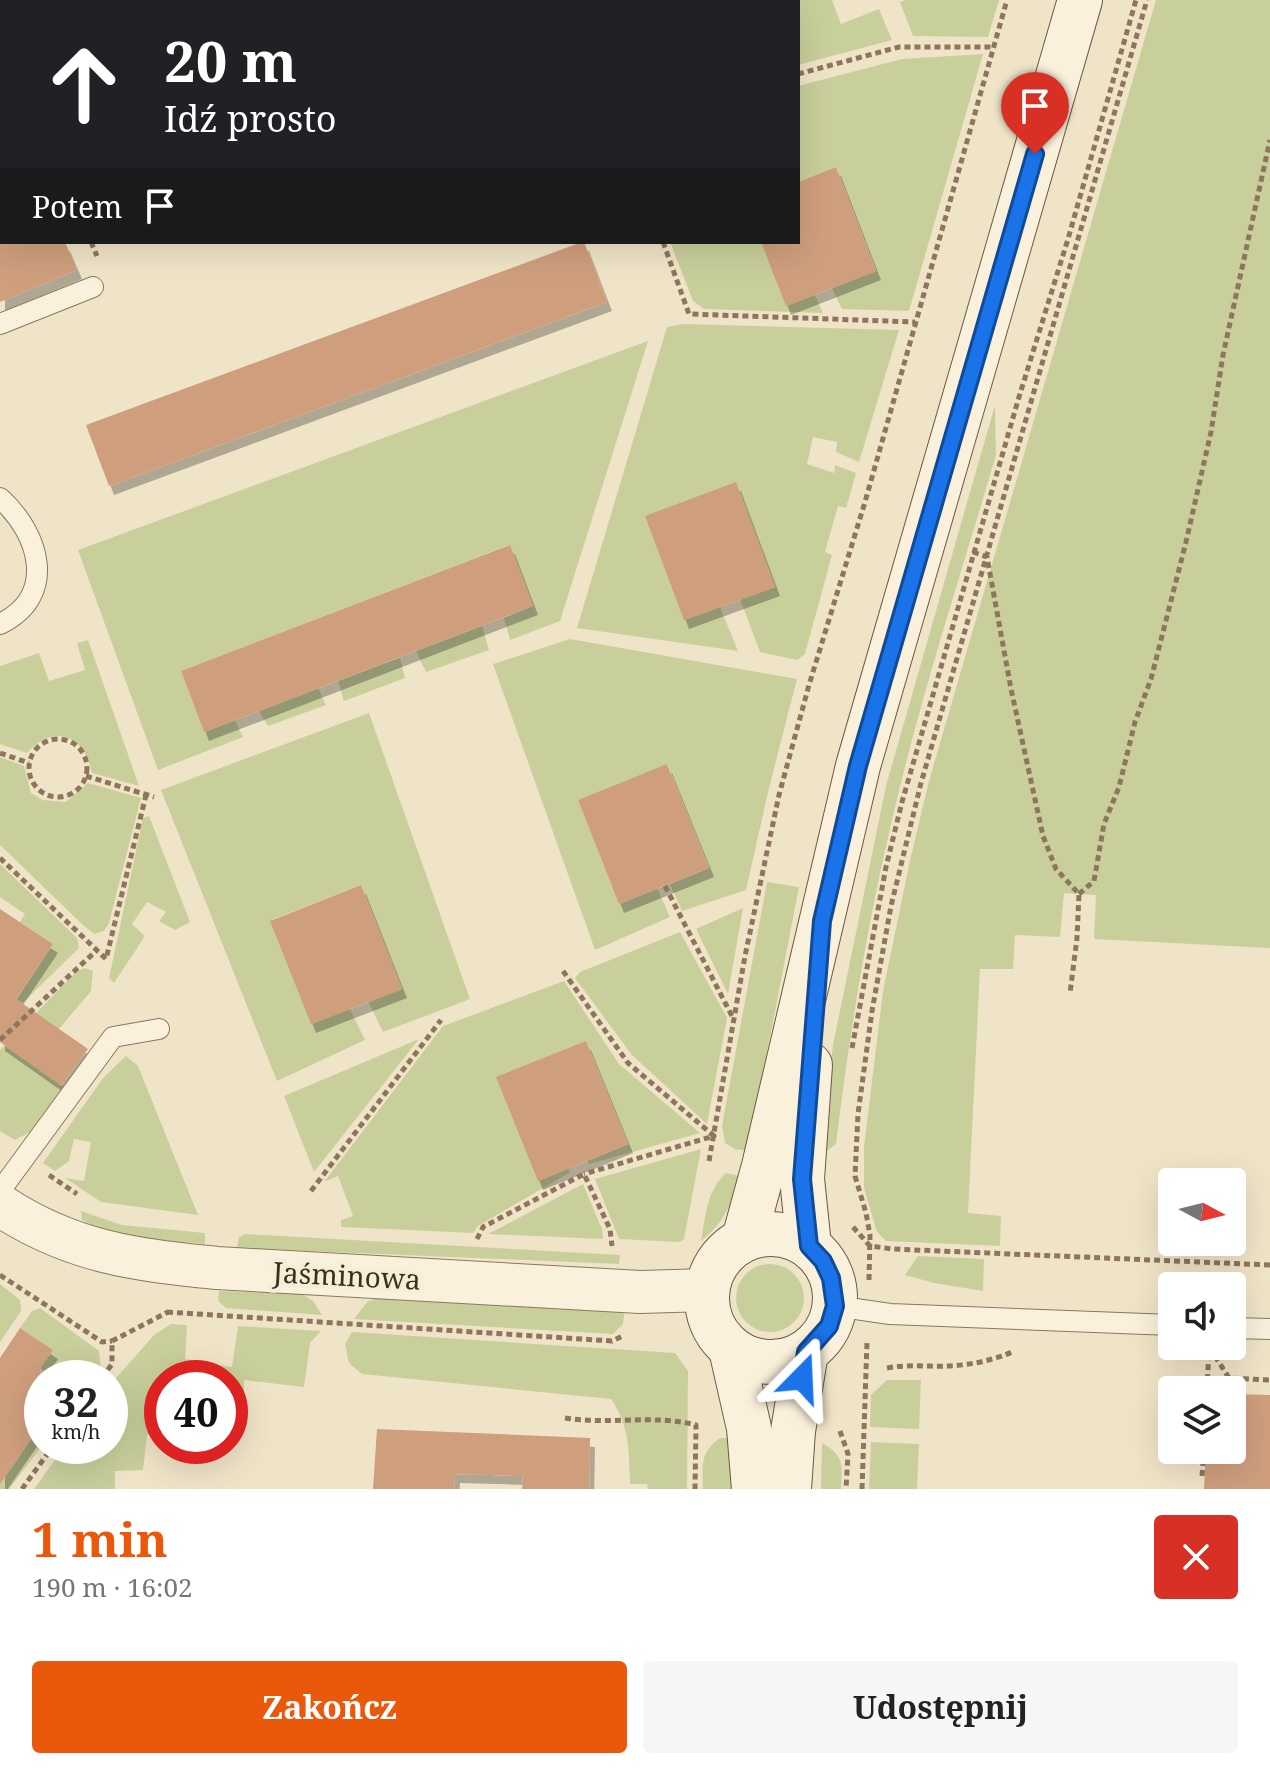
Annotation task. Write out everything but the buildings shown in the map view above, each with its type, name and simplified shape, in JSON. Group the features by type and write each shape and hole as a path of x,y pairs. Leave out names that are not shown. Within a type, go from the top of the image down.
{"street":[{"path":"744,1239 858,766 1080,0"},
{"path":"809,1246 802,1170 822,921"},
{"name":"Jaśminowa","path":"0,1205 53,1236 147,1261 217,1268 640,1292 707,1290"},
{"path":"761,1234 794,1238 809,1246 823,1261 852,1308 829,1326 806,1352 788,1359 768,1362 749,1358 731,1349 719,1337 707,1307 707,1290 719,1260 744,1239 761,1234"},
{"path":"731,1349 749,1428 754,1489"},
{"path":"789,1489 793,1431 806,1352"}],"lane":[{"path":"0,324 93,287"},
{"path":"0,498 16,512 27,528 34,549 37,578 32,600 16,617 0,624"},
{"path":"0,1191 113,1037 159,1029"},
{"path":"852,1308 890,1314 1158,1324"},
{"path":"1246,1328 1270,1329"}],"path":[{"path":"709,1161 779,795 1007,0"},
{"path":"851,1057 886,867 902,802 1136,0"},
{"path":"862,1489 852,1308 870,1246 866,1213 855,1176 855,1148 872,1011 891,906 906,841 1147,0"},
{"path":"800,73 899,47 994,47"},
{"path":"1079,894 1094,881 1104,824 1119,787 1135,722 1151,679 1186,542 1270,140"},
{"path":"664,244 689,314 915,322"},
{"path":"973,552 987,557"},
{"path":"987,557 1011,689 1043,836 1056,869 1079,894 1070,993"},
{"path":"57,739 67,740 81,750 87,767 86,776 82,785 66,797 46,795 32,782 29,763 38,746 57,739"},
{"path":"0,753 29,763"},
{"path":"86,776 154,797"},
{"path":"0,858 106,959 146,795"},
{"path":"665,886 734,1020"},
{"path":"0,1040 97,950"},
{"path":"563,971 628,1063 714,1136"},
{"path":"311,1191 441,1020"},
{"path":"477,1239 483,1227 584,1174 714,1136"},
{"path":"24,1159 86,1200"},
{"path":"584,1174 610,1229 612,1246"},
{"path":"850,1220 870,1246 1270,1265"},
{"path":"0,1275 102,1342 112,1341 214,1288 217,1268"},
{"path":"167,1312 612,1341 626,1335"},
{"path":"112,1341 112,1360"},
{"path":"565,1418 587,1421 670,1419 696,1425 695,1489"},
{"path":"840,1431 848,1454 846,1489"},
{"path":"22,1489 40,1464"},
{"path":"1203,1464 1202,1476 1205,1476"}],"green space":[{"path":"800,0 832,0 841,24 879,9 892,40 800,64"},
{"path":"999,0 988,37 913,36 900,2"},
{"path":"1156,0 1270,0 1270,948 1094,939 1096,895 1064,893 1060,937 1015,935 1013,969 980,969 968,1213 1001,1216 1000,1246 886,1241 877,1232 864,1188 864,1147 883,991 911,856 929,781"},
{"path":"983,54 909,311 842,309 832,288 876,270 836,167 800,181 800,85 902,59"},
{"path":"671,244 763,244 815,295 823,313 704,309 693,301"},
{"path":"684,324 899,330 859,462 836,452 837,442 813,437 807,464 834,473 835,465 856,473 846,508 838,506 825,552 832,555 805,654 797,660 760,652 740,599 720,607 738,651 577,628 667,327"},
{"path":"648,341 560,621 510,640 504,618 532,606 509,545 181,671 204,732 235,720 243,737 158,770 78,550"},
{"path":"995,405 996,455 903,775 872,912 848,1051 836,1144 820,1156 833,1045 886,786"},
{"path":"482,626 489,650 426,672 416,651"},
{"path":"570,639 797,679 746,890 682,911 670,884 709,868 668,765 578,800 619,903 657,888 670,917 595,950 493,664"},
{"path":"88,640 139,786 92,773 83,750 67,738 48,738 27,753 0,744 0,666 39,653 49,681 85,670 77,643"},
{"path":"400,658 405,678 344,701 338,681"},
{"path":"318,688 326,705 268,726 259,711"},
{"path":"369,713 470,999 383,1032 368,1001 401,988 361,885 271,920 350,1009 365,1040 277,1081 161,790"},
{"path":"0,757 24,766 31,793 43,800 66,802 88,783 141,798 109,923 104,931 94,934 84,926 0,845"},
{"path":"149,816 190,922 175,930 159,921 166,912 147,902 132,924 145,936 114,983 109,978 143,818"},
{"path":"0,864 77,938 79,948 0,1025 53,944 20,922 25,914 0,897"},
{"path":"767,882 799,887 748,1151 725,1143 722,1126"},
{"path":"743,908 728,994 696,929"},
{"path":"680,932 727,1018 707,1124 632,1055 575,978 580,972"},
{"path":"85,968 93,971 91,991 34,1065 65,1088 35,1129 15,1140 0,1131 0,1050 77,971"},
{"path":"564,981 619,1064 700,1133 589,1164 587,1161 628,1144 586,1041 569,1173 478,1226 473,1233 341,1227 341,1220 353,1216 338,1176 324,1182 443,1026"},
{"path":"419,1039 314,1172 284,1096"},
{"path":"126,1056 138,1066 198,1215 101,1202 65,1178 84,1181 91,1142 74,1139 69,1161 55,1171 43,1163 103,1078"},
{"path":"701,1149 684,1239 680,1242 619,1239 595,1179"},
{"path":"726,1173 741,1176 738,1186 721,1220 701,1241 711,1196"},
{"path":"583,1184 602,1229 603,1239 488,1234"},
{"path":"81,1211 122,1225 205,1233 205,1244 109,1232 82,1220"},
{"path":"245,1234 620,1255 619,1264 237,1248 239,1237"},
{"path":"918,1256 984,1259 983,1291 905,1275"},
{"path":"770,1264 794,1274 804,1298 794,1322 770,1332 746,1322 736,1298 746,1274"},
{"path":"0,1284 20,1300 21,1311 0,1342"},
{"path":"219,1291 302,1294 313,1301 322,1315 226,1308 218,1301"},
{"path":"385,1296 625,1307 623,1324 613,1334 354,1319 368,1301"},
{"path":"40,1308 99,1351 100,1360 45,1360 52,1350 20,1328 32,1311"},
{"path":"171,1324 187,1325 185,1359 191,1360 144,1360 143,1470 115,1471 115,1489 34,1489 52,1464 128,1464 128,1365 154,1335"},
{"path":"238,1326 321,1331 310,1343 304,1387 248,1380 248,1360 233,1360"},
{"path":"352,1332 675,1353 688,1371 687,1489 648,1489 647,1484 630,1484 625,1430 611,1399 362,1374 349,1363 345,1344"},
{"path":"887,1380 921,1380 919,1429 870,1427 871,1395"},
{"path":"720,1438 733,1438 732,1489 703,1489 705,1454"},
{"path":"871,1442 919,1444 917,1489 869,1489"},
{"path":"822,1443 838,1457 841,1489 821,1489"},
{"path":"24,1449 24,1464 28,1464 9,1489 0,1489 0,1467 8,1472"}],"route":[{"path":"802,1378 806,1352 829,1326 835,1306 831,1278 823,1261 809,1246 802,1179 822,921 858,766 1035,154"}]}
